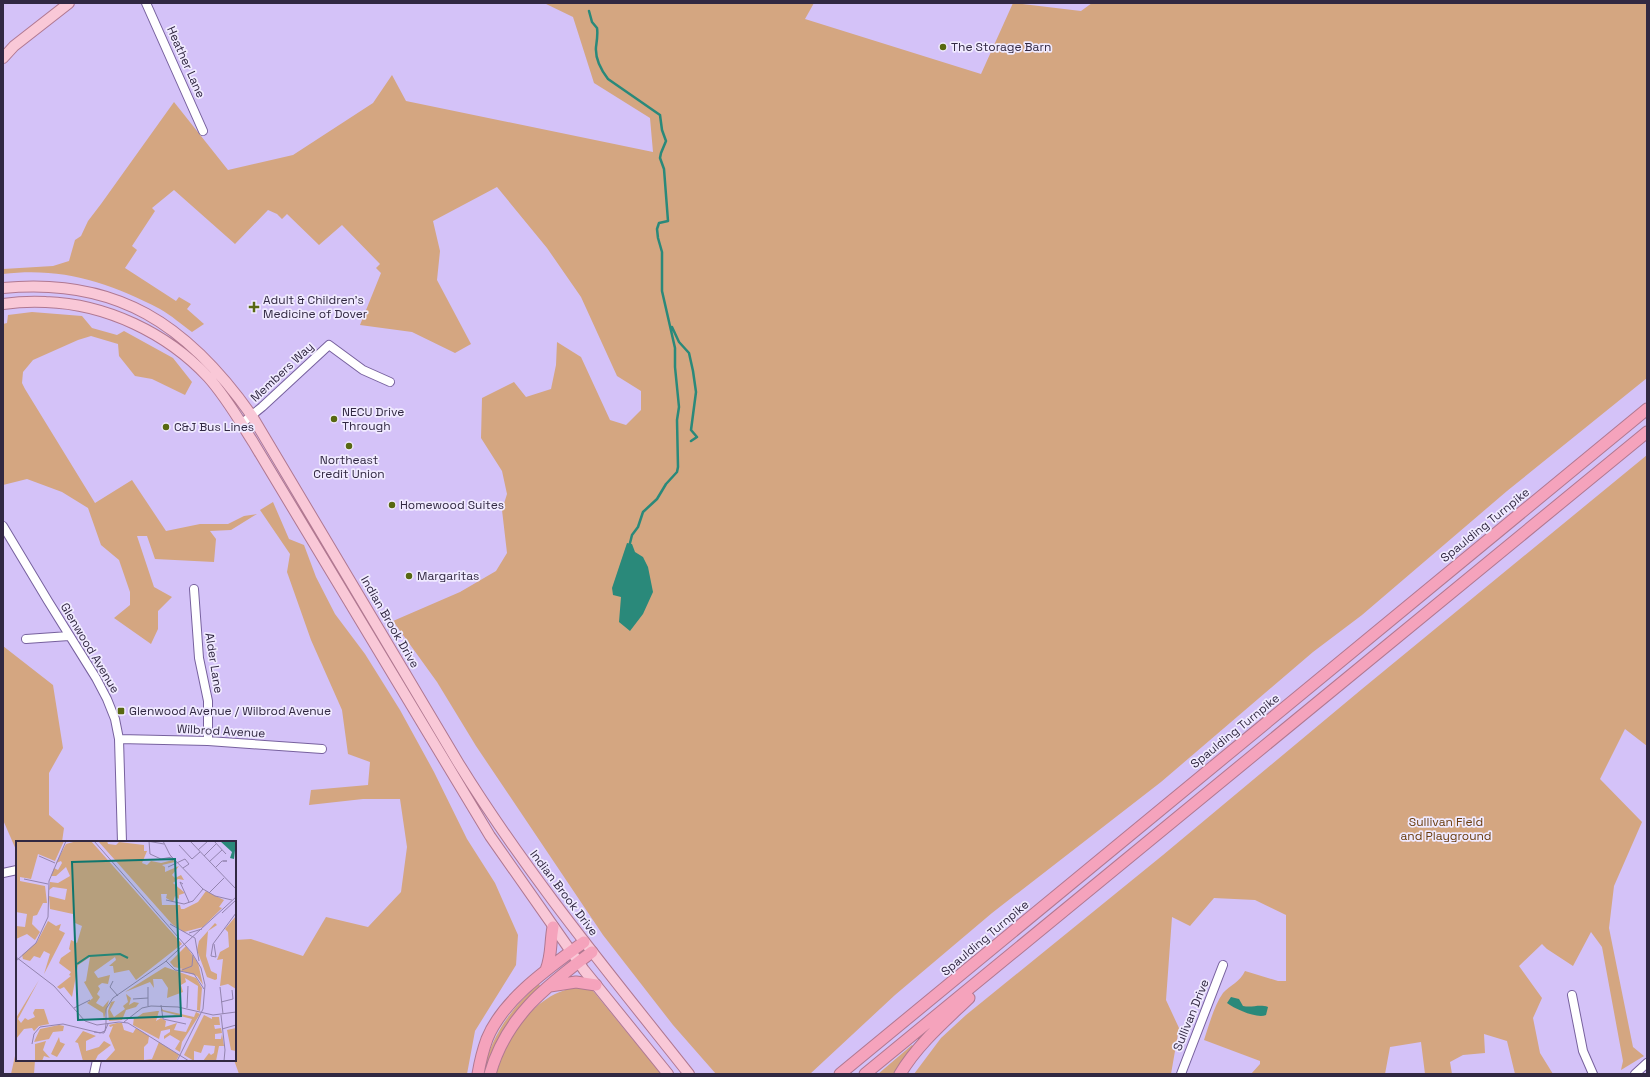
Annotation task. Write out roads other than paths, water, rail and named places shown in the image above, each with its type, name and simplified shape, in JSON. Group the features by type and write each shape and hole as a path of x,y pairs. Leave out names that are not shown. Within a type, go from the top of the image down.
{"highway":[{"name":"Spaulding Turnpike","path":"840,1074 1647,410"},
{"path":"865,1074 1647,432"},
{"path":"545,973 550,959 553,927"},
{"path":"478,1074 481,1058 488,1037 500,1017 514,999 528,986 584,942"},
{"path":"490,1074 498,1051 509,1030 526,1008 547,987 592,952"},
{"path":"900,1074 923,1043 971,996 988,974"},
{"path":"547,987 576,982 596,985"}],"main road":[{"path":"3,58 18,43 69,3"},
{"name":"Indian Brook Drive","path":"3,288 42,285 73,288 115,300 154,317 210,362 228,383 252,416 470,782 530,870 584,942 688,1074"},
{"name":"Indian Brook Drive","path":"3,304 46,302 73,305 113,316 140,326 176,348 199,368 221,394 241,424 490,836 578,962 668,1074"}],"street":[{"name":"Heather Lane","path":"146,3 203,131"},
{"name":"Members Way","path":"252,416 329,345 363,370 390,382"},
{"path":"241,424 252,416"},
{"name":"Glenwood Avenue","path":"3,526 96,678 115,719 119,739 122,841"},
{"name":"Alder Lane","path":"194,588 199,658 208,701 208,741"},
{"path":"26,639 69,636"},
{"name":"Wilbrod Avenue","path":"119,739 208,741 322,749"},
{"path":"3,873 16,870"},
{"name":"Sullivan Drive","path":"1181,1074 1223,965"},
{"path":"1572,995 1583,1051 1593,1074"},
{"path":"94,1074 97,1061"},
{"path":"1635,1074 1647,1063"}],"waterway":[{"path":"589,11 592,22 597,28 596,56 603,72 608,79 660,115 662,130 666,141 660,158 664,169 668,221 659,223 657,229 662,252 662,291 675,348 675,367 679,407 677,420 678,467 677,472 666,484 657,499 643,512 638,527 632,535 630,543"},
{"path":"672,327 679,342 689,353 693,371 696,392 691,430 697,437 691,441"}],"place":[{"name":"The Storage Barn","path":"943,47"},
{"name":"Adult & Children's Medicine of Dover","path":"254,307"},
{"name":"NECU Drive Through","path":"334,419"},
{"name":"C&J Bus Lines","path":"166,427"},
{"name":"Northeast Credit Union","path":"349,446"},
{"name":"Homewood Suites","path":"392,505"},
{"name":"Margaritas","path":"409,576"},
{"name":"Glenwood Avenue / Wilbrod Avenue","path":"121,711"}],"park label":[{"name":"Sullivan Field and Playground","path":"1446,829"}]}
